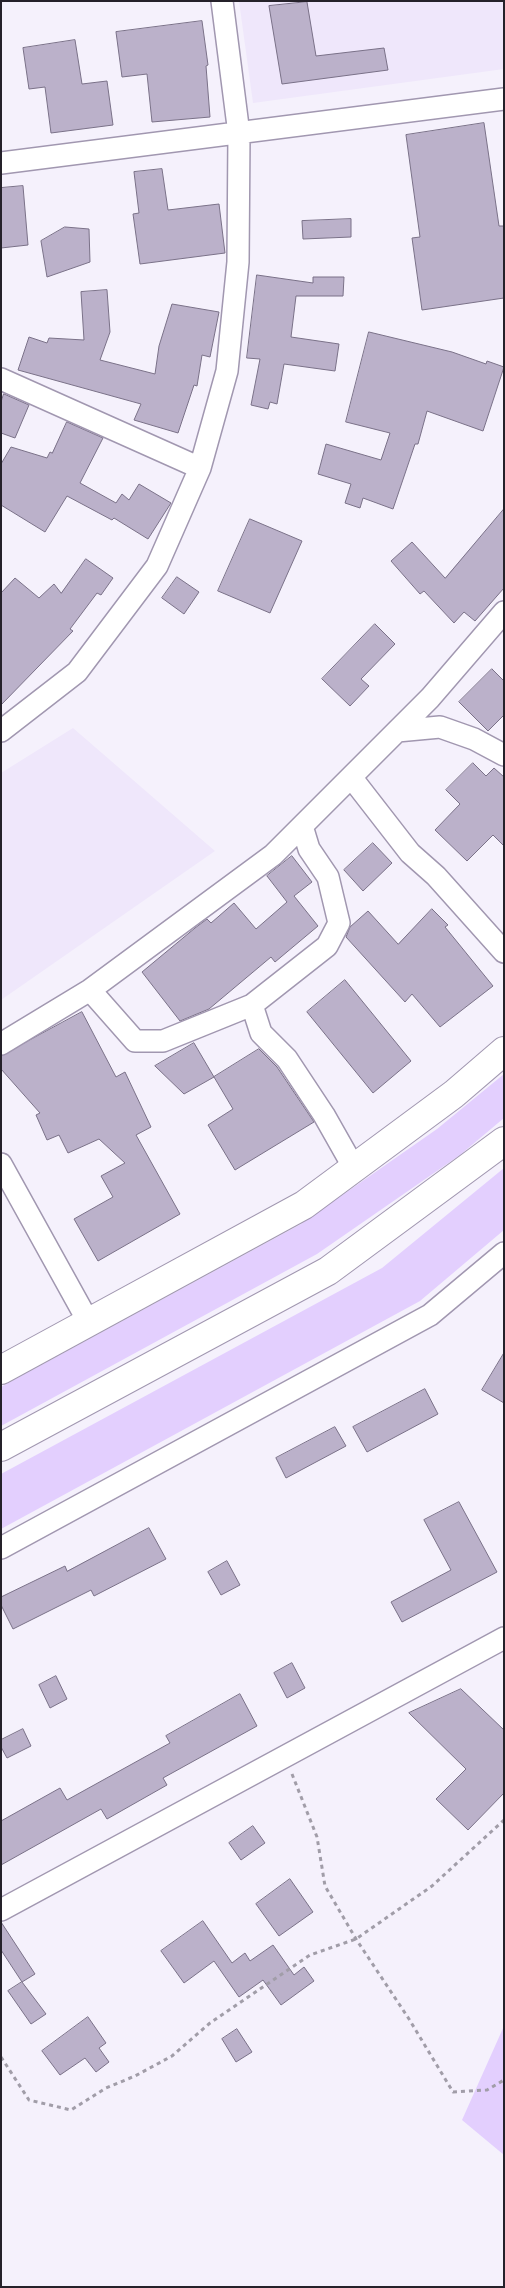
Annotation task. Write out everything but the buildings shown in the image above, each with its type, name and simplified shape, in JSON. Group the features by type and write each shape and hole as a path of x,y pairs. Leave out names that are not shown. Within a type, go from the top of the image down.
{"main road":[{"path":"1,1370 304,1205 454,1094 504,1051"},
{"path":"1,1447 328,1271 504,1141"}],"street":[{"path":"1,731 77,672 157,566 200,468 227,371 238,262 239,134 222,1"},
{"path":"1,163 504,99"},
{"path":"1,378 200,468"},
{"path":"1,1044 90,990 273,855 430,698 504,612"},
{"path":"397,731 440,727 474,739 504,755"},
{"path":"351,777 410,853 436,876 504,952"},
{"path":"90,990 135,1041 163,1041 252,1005 328,946 339,923 328,877 309,848 302,826"},
{"path":"252,1005 261,1033 287,1059 324,1114 354,1168"},
{"path":"1,1164 89,1323"},
{"path":"1,1548 430,1315 504,1253"},
{"path":"1,1910 504,1638"}],"path":[{"path":"285,1757 317,1837 324,1886 453,2092 487,2090 504,2080"},
{"path":"1,2057 29,2100 71,2110 106,2088 135,2076 172,2056 210,2023 310,1956 356,1939 432,1886 504,1820"}],"shaded area":[{"path":"239,1 504,1 504,69 253,103"},
{"path":"73,728 215,851 1,1000 1,773"},
{"path":"504,1074 504,1118 460,1155 317,1254 1,1426 1,1387 301,1224 437,1129"},
{"path":"504,1168 504,1230 420,1301 1,1529 1,1474 382,1268"},
{"path":"504,2026 504,2155 462,2120"}]}
